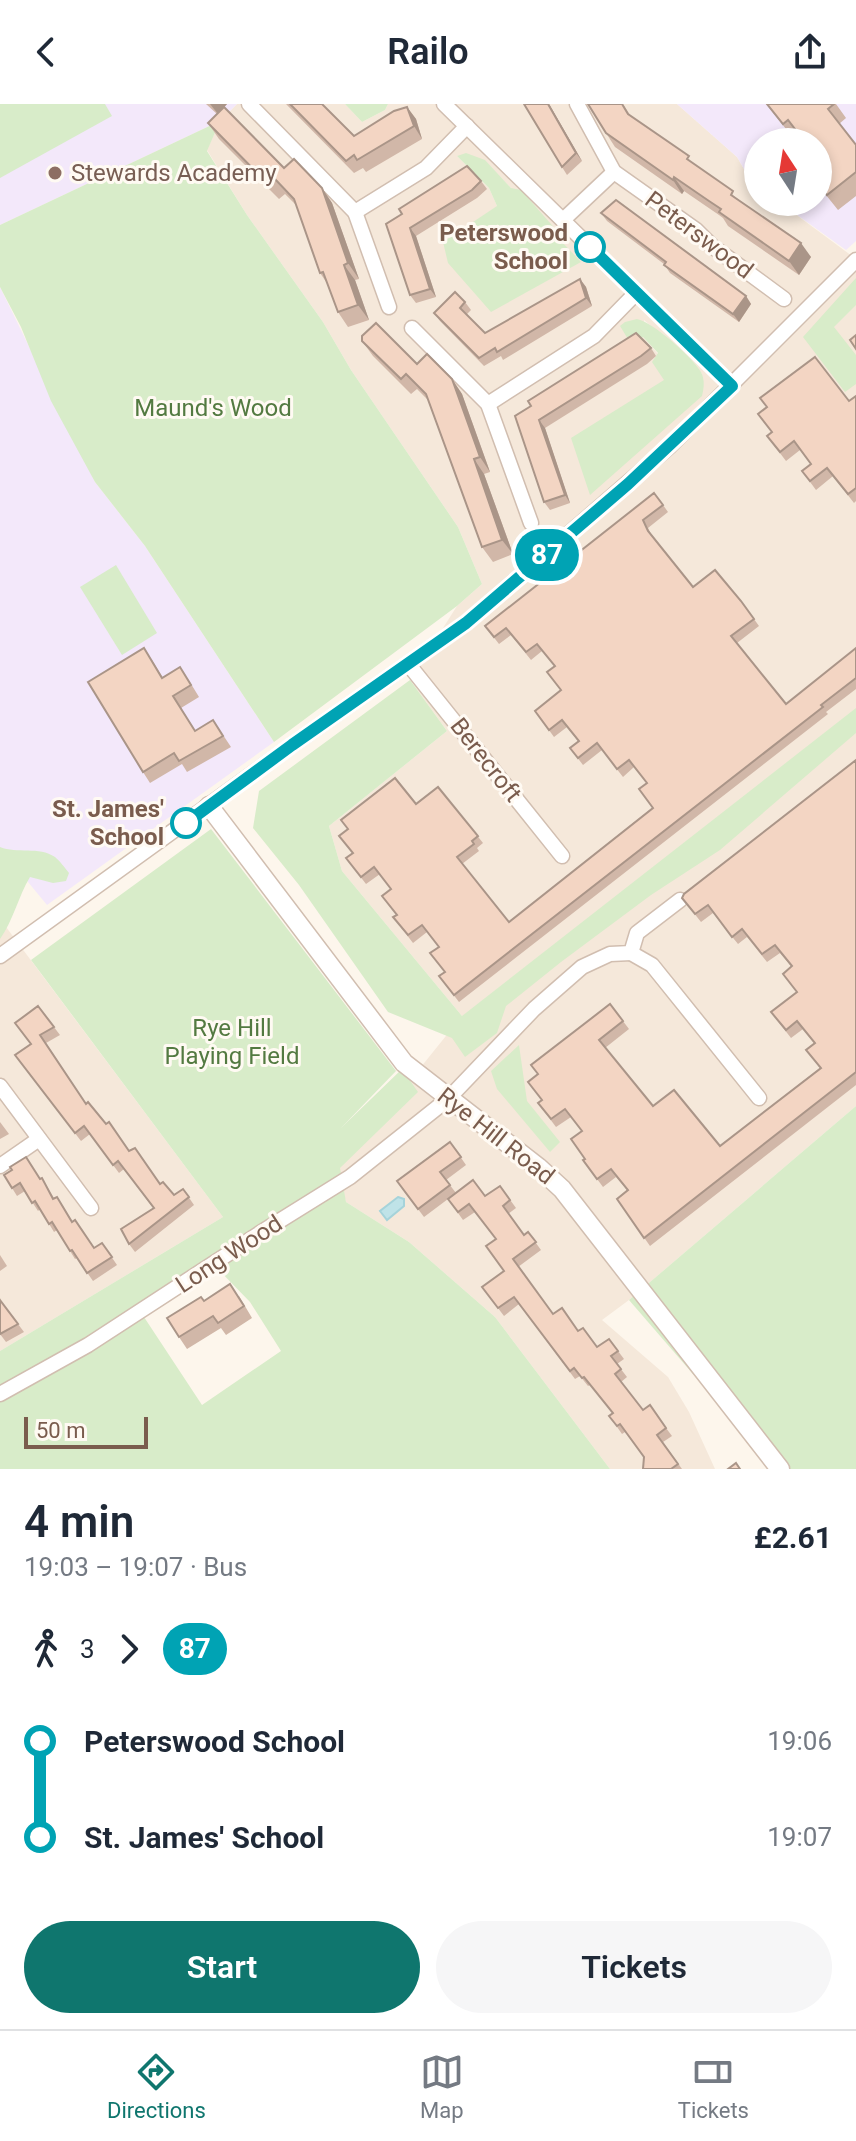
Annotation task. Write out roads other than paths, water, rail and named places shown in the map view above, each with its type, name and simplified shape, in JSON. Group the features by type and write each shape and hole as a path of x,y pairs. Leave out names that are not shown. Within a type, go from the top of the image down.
{"street":[{"path":"249,104 355,212 389,307"},
{"path":"444,104 732,386"},
{"name":"Peterswood","path":"577,104 614,172 696,230 712,246 784,299"},
{"path":"355,212 426,168 467,126"},
{"path":"563,220 614,172"},
{"path":"0,956 466,623 670,446 856,260"},
{"path":"488,404 583,344 636,293"},
{"path":"412,328 488,404 531,523"},
{"name":"Berecroft","path":"409,665 562,856"},
{"name":"Rye Hill Road","path":"209,806 404,1063 562,1189 780,1469"},
{"path":"631,953 641,928 680,900"},
{"path":"448,1099 534,1009 582,967 610,954 631,953 652,965 759,1098"},
{"path":"0,1086 91,1208"},
{"name":"Long Wood","path":"0,1394 88,1345 322,1196 400,1140 448,1099"},
{"path":"0,1166 39,1139"}],"water":[{"path":"398,1197 404,1199 404,1206 387,1220 380,1211"}],"place":[{"name":"Stewards Academy","path":"55,173"},
{"name":"Peterswood School","path":"590,247"},
{"name":"St. James' School","path":"186,823"}],"park label":[{"name":"Maund's Wood","path":"213,408"},
{"name":"Rye Hill Playing Field","path":"232,1042"}]}
